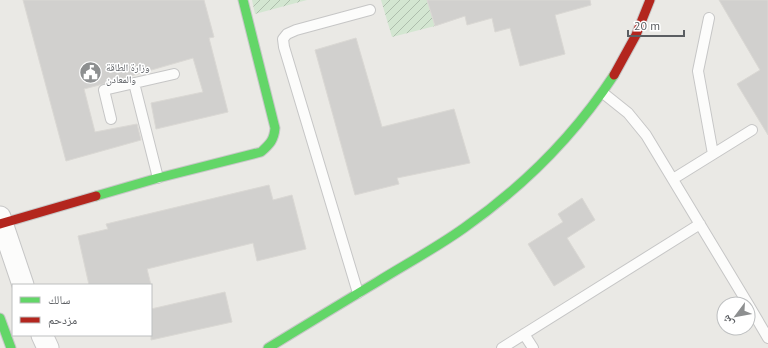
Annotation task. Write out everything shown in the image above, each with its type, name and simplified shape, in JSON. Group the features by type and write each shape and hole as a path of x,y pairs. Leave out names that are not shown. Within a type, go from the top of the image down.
{"street":[{"path":"23,284 1,222 158,178 261,152 268,146 274,138 275,128 243,0"},
{"path":"268,348 463,228 514,189 566,140 603,93 637,33 650,0"},
{"path":"0,318 11,348"},
{"path":"42,336 48,348"}],"lane":[{"path":"358,293 284,47 284,39 287,34 296,30 370,10"},
{"path":"709,18 698,71 712,154"},
{"path":"111,119 104,90 174,74"},
{"path":"134,83 158,178"},
{"path":"603,93 628,113 646,135 743,296"},
{"path":"673,179 752,130"},
{"path":"502,348 700,224"},
{"path":"756,318 768,338"},
{"path":"524,334 532,348"}],"green space":[{"path":"252,0 307,0 255,14"},
{"path":"381,0 427,0 435,26 392,37"}],"building":[{"name":"وزارة الطاقة والمعادن","path":"23,0 204,0 214,37 209,38 228,112 156,129 151,103 203,92 193,58 84,89 95,132 137,124 141,140 66,161"},
{"path":"427,0 590,0 591,5 555,15 565,54 520,66 510,28 495,32 492,18 467,25 465,16 435,26"},
{"path":"719,0 768,0 768,135 737,84 760,70"},
{"path":"356,38 382,127 454,109 470,163 397,178 399,184 355,195 315,50"},
{"path":"269,185 273,200 292,195 306,249 257,261 253,243 147,269 151,284 89,284 78,236 108,229 106,224"},
{"path":"582,198 595,220 567,238 585,267 554,286 528,244 563,222 558,214"},
{"path":"225,292 232,322 151,340 152,309"}],"traffic: fast":[{"path":"96,196 158,178 261,152 273,139 275,128 243,0"},
{"path":"268,348 432,249 486,212 527,177 565,139 599,97 614,75"},
{"path":"0,318 11,348"}],"traffic: jam":[{"path":"614,75 636,35 650,0"},
{"path":"0,224 96,196"}],"place":[{"name":"وزارة الطاقة والمعادن","path":"91,73"}]}
